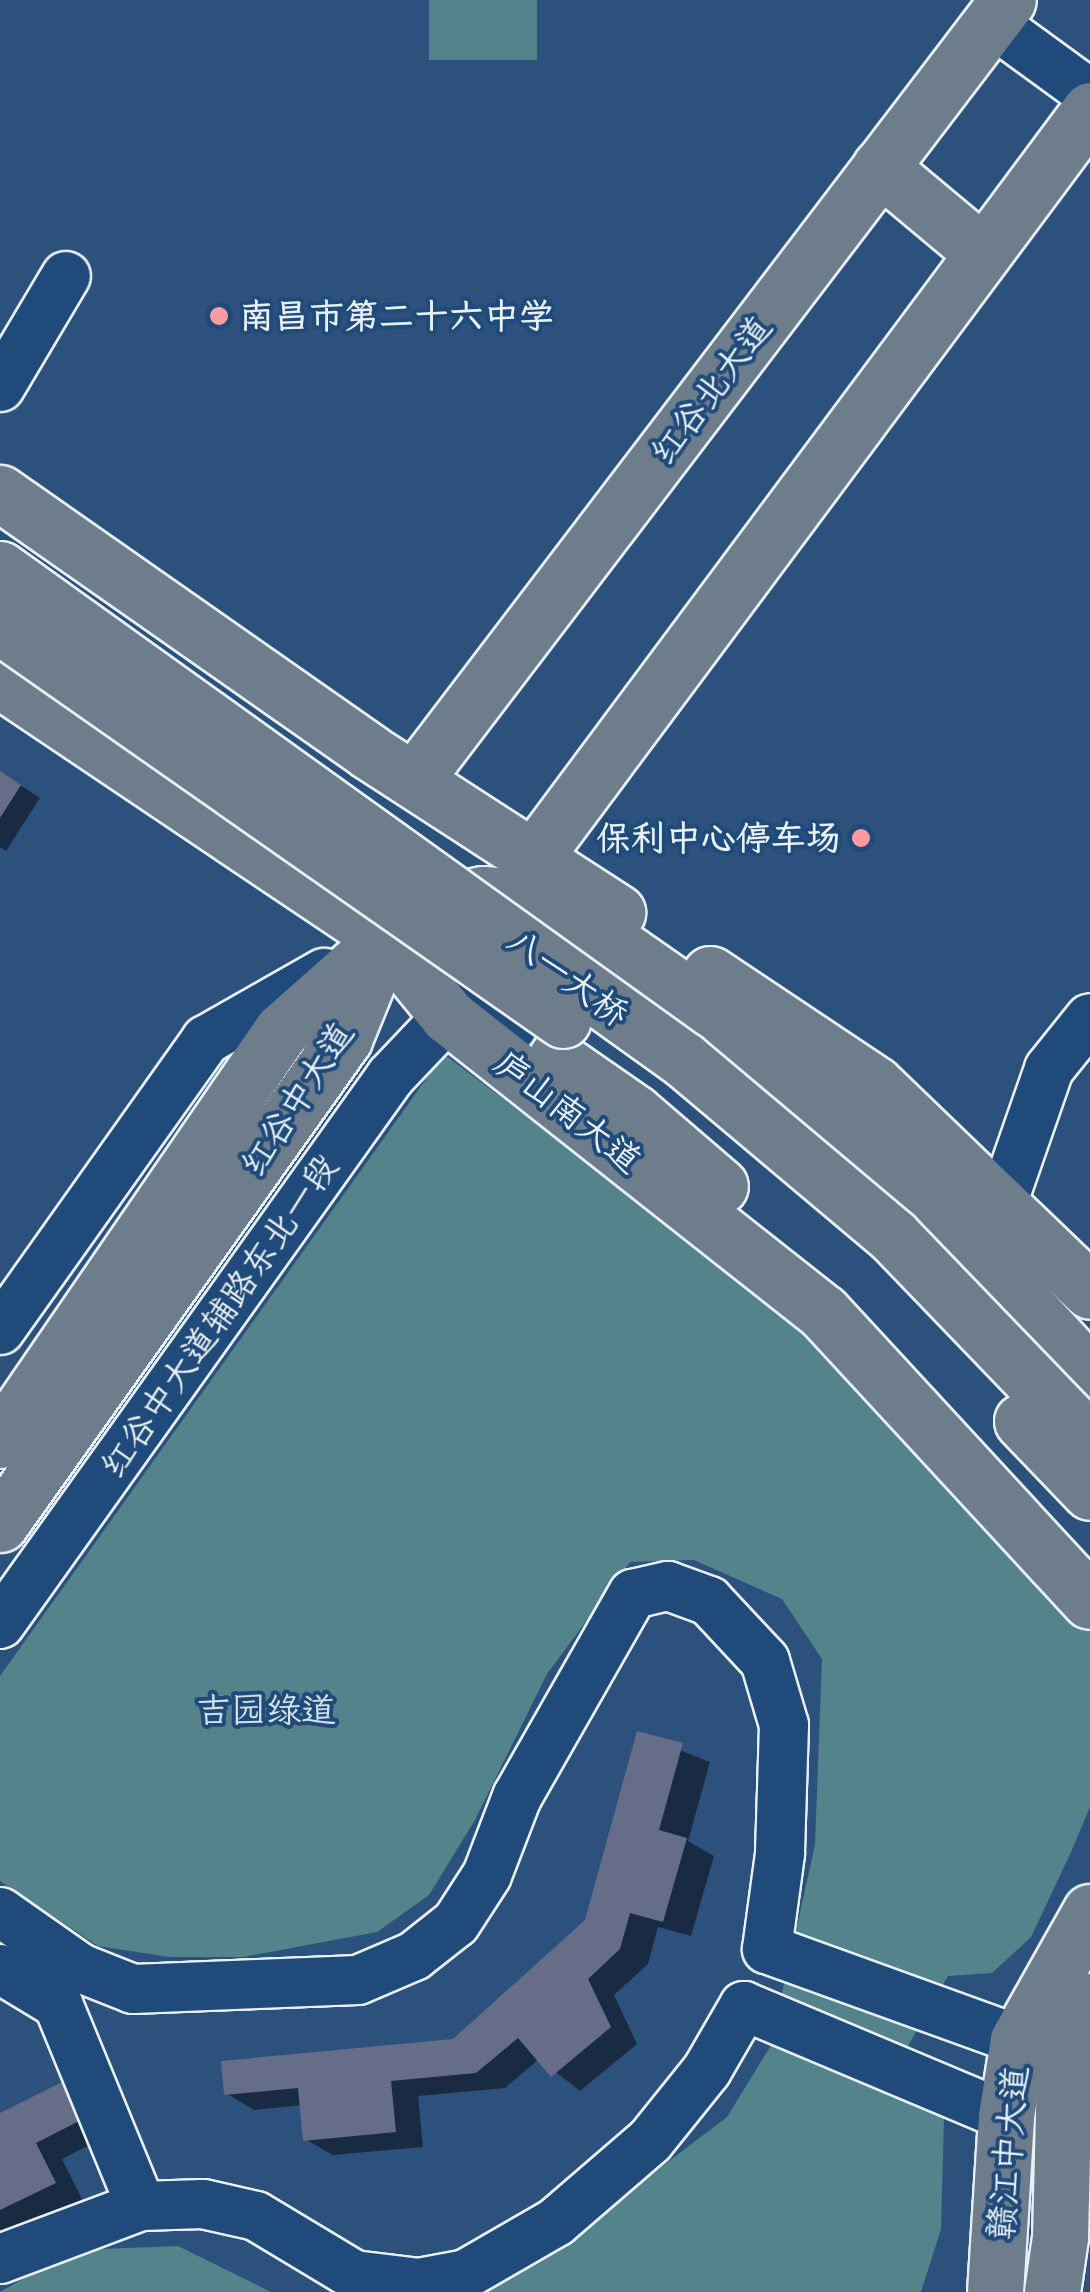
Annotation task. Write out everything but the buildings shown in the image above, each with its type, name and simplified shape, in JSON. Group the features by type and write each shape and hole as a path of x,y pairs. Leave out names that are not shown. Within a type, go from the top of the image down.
{"main road":[{"name":"红谷北大道","path":"414,780 999,11"},
{"path":"534,857 1090,110"},
{"path":"880,167 983,253"},
{"path":"0,494 414,780 875,1084 1090,1290"},
{"name":"八一大桥","path":"0,569 684,1060 893,1236 1090,1441"},
{"name":"八一大桥","path":"0,626 661,1088 873,1266 1090,1492"},
{"name":"庐山南大道","path":"0,680 385,938 448,1016 822,1312 1090,1601"},
{"path":"385,938 437,902 483,894 517,897 585,923 694,999 930,1202 1090,1374"},
{"name":"红谷中大道","path":"1,1437 281,1031 385,938"},
{"name":"红谷中大道","path":"0,1524 344,1039 385,938"},
{"path":"512,1027 635,1113 851,1299 1090,1548"},
{"name":"赣江中大道","path":"995,2292 1006,2116 1018,2040 1090,1912"},
{"name":"赣江中大道","path":"1052,2292 1060,2236 1064,2070 1090,2001"}],"street":[{"path":"999,11 1090,94"},
{"path":"0,387 66,276"},
{"path":"0,1330 206,1040 385,938 512,1027"},
{"name":"红谷中大道辅路东北一段","path":"0,1624 391,1076 448,1016"},
{"path":"1001,1207 1049,1068 1090,1018"},
{"path":"0,1969 69,1986 133,1989 358,1980 414,1956 456,1922 488,1875 517,1797 633,1594 668,1586 710,1601 765,1661 784,1725 780,1854 767,1949 744,2006 708,2070 650,2141 556,2222 466,2274 418,2283 354,2276 256,2216 203,2204 140,2206 0,2260"},
{"path":"0,1912 69,1986 140,2206"},
{"path":"767,1949 1018,2040"},
{"path":"744,2006 1006,2116"}],"green space":[{"path":"429,0 537,0 537,60 429,60"},
{"name":"吉园绿道","path":"444,1054 774,1304 1090,1629 1090,1807 1071,1852 1031,1937 992,1973 948,1976 909,2044 905,2091 944,2119 941,2229 921,2292 467,2292 528,2268 727,2117 770,2047 815,1845 822,1659 782,1599 694,1560 630,1562 547,1674 475,1820 429,1895 377,1932 243,1957 169,1957 98,1946 0,1881 0,1676"},
{"path":"178,2246 271,2292 0,2292 35,2272 101,2249"}],"place":[{"name":"南昌市第二十六中学","path":"219,316"},
{"name":"保利中心停车场","path":"861,838"}]}
